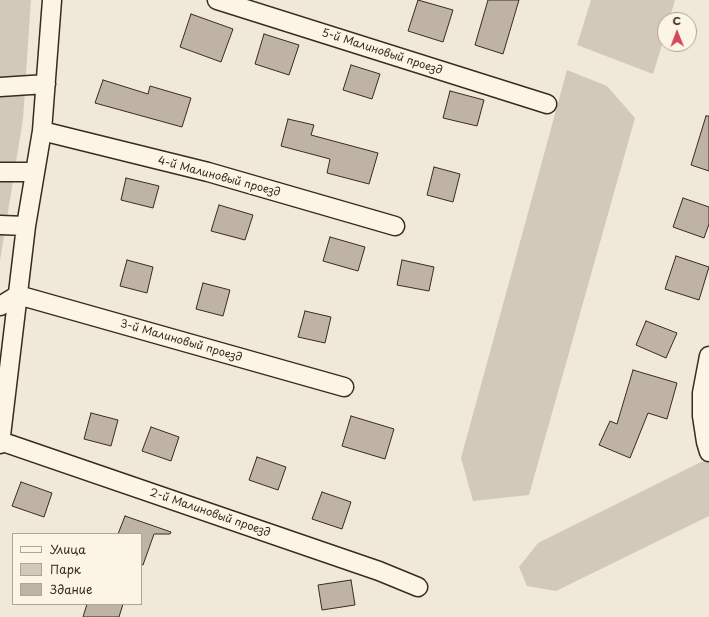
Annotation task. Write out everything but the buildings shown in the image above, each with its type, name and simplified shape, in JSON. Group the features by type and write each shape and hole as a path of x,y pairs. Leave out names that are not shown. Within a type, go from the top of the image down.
{"street":[{"path":"0,443 26,226 42,131 52,0"},
{"name":"5-й Малиновый проезд","path":"217,0 547,104"},
{"path":"0,87 46,84"},
{"name":"4-й Малиновый проезд","path":"42,131 208,172 395,226"},
{"path":"0,172 35,172"},
{"path":"0,225 26,226"},
{"path":"0,306 18,295"},
{"name":"3-й Малиновый проезд","path":"18,295 344,388"},
{"path":"709,356 702,393 702,416 709,452"},
{"name":"2-й Малиновый проезд","path":"0,443 379,571 418,587"}],"green space":[{"path":"0,0 31,0 23,119 0,261"},
{"path":"591,0 675,0 671,12 657,12 657,52 660,52 653,74 577,45"},
{"path":"567,70 607,86 635,118 529,495 473,501 461,458"},
{"path":"709,458 709,516 556,591 527,586 519,567 538,543"}]}
